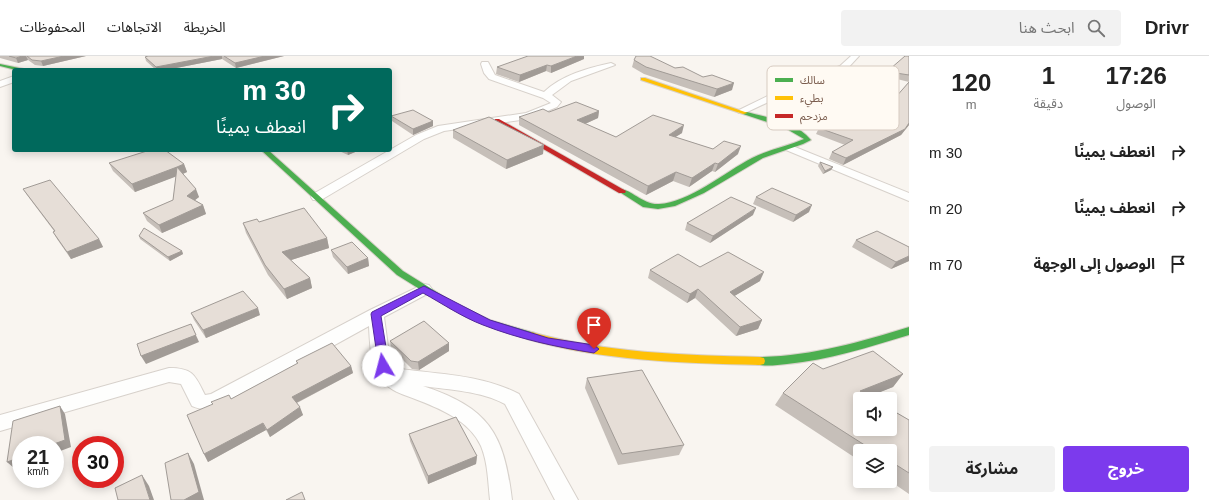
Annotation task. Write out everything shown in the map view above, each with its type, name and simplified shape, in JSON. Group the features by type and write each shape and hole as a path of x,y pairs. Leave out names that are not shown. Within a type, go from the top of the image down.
{"street":[{"path":"845,66 855,56"},
{"path":"317,197 420,137 442,128 528,116 554,106 556,102 546,96 492,77 488,73 485,64"},
{"path":"0,65 13,68"},
{"path":"546,96 553,87 568,79 611,65"},
{"path":"643,79 767,119"},
{"path":"0,84 12,80"},
{"path":"742,111 767,99"},
{"path":"497,120 647,205 658,207 677,204 756,158 790,148 808,140 804,135 794,130"},
{"path":"790,148 907,192"},
{"path":"266,152 400,273 453,306 487,322 548,341 624,355 687,359 779,361 853,348 909,332"},
{"path":"0,423 169,375 188,378 198,401 203,403 210,402 228,394 424,289"},
{"path":"376,314 383,366 388,375 399,385 445,403 474,419 488,436 499,470 501,500"},
{"path":"388,375 470,387 505,394 512,399 567,500"}],"building":[{"path":"9,56 22,56 16,58"},
{"path":"27,56 64,56 41,61 32,60"},
{"path":"214,56 156,67 145,57"},
{"path":"224,56 265,56 235,63"},
{"path":"528,56 577,56 551,66 547,65 520,75 497,67"},
{"path":"636,56 650,56 675,68 683,67 703,77 712,75 734,83 717,89 646,67 634,60"},
{"path":"905,56 909,56 909,75 899,73 899,66 893,66"},
{"path":"909,82 909,123 905,129 846,158 832,152 853,140 825,130 899,130 899,93"},
{"path":"576,102 599,111 577,120 616,137 653,115 684,125 669,135 713,149 724,141 741,146 718,164 715,163 692,178 676,172 648,186 519,117 543,109 549,112"},
{"path":"413,110 433,121 413,129 392,116"},
{"path":"489,117 544,145 507,160 453,130"},
{"path":"144,152 168,152 184,164 132,184 109,163"},
{"path":"820,162 833,167 825,171"},
{"path":"177,167 196,189 187,196 203,205 159,225 143,213 173,200"},
{"path":"50,180 99,239 67,252 53,232 55,231 23,189"},
{"path":"772,188 812,205 796,215 756,197"},
{"path":"731,197 756,208 713,236 687,223"},
{"path":"304,208 327,238 282,252 310,278 284,289 265,265 243,223 257,219 259,222"},
{"path":"144,228 182,251 168,257 139,236"},
{"path":"877,231 909,247 909,256 896,262 856,240"},
{"path":"352,242 368,258 347,267 331,250"},
{"path":"728,252 764,272 730,292 762,320 740,327 698,289 690,294 650,270 678,254 700,267"},
{"path":"243,291 258,308 203,330 191,313"},
{"path":"424,321 449,343 418,362 411,361 390,341"},
{"path":"191,324 196,335 141,356 137,344"},
{"path":"332,343 351,366 292,397 300,407 267,430 263,423 204,454 187,415 213,404 211,402 229,395 231,399 298,363 296,361"},
{"path":"873,351 903,374 860,391 862,392 853,392 853,436 897,436 897,413 909,420 909,473 897,465 897,444 863,444 783,393 813,363 823,369"},
{"path":"642,370 684,445 622,454 587,378"},
{"path":"60,406 65,440 64,436 12,436 12,460 7,462 13,421"},
{"path":"456,417 477,456 428,476 409,434"},
{"path":"188,453 199,492 184,500 171,500 165,463"},
{"path":"142,475 150,500 118,500 115,488 124,488 124,484"},
{"path":"302,492 305,500 286,500"}],"traffic: fast":[{"path":"0,65 13,68"},
{"path":"745,113 767,119"},
{"path":"622,191 646,205 658,206 672,204 687,199 760,157 808,140 796,130"},
{"path":"266,152 400,273 453,306 487,322 531,336"},
{"path":"760,361 779,361 816,356 909,331"}],"traffic: slow":[{"path":"643,79 745,113"},
{"path":"531,336 559,344 616,353 673,358 760,361"}],"traffic: jam":[{"path":"497,120 622,191"}],"route":[{"path":"383,366 376,314 424,289 453,306 487,322 548,341 594,349"}]}
